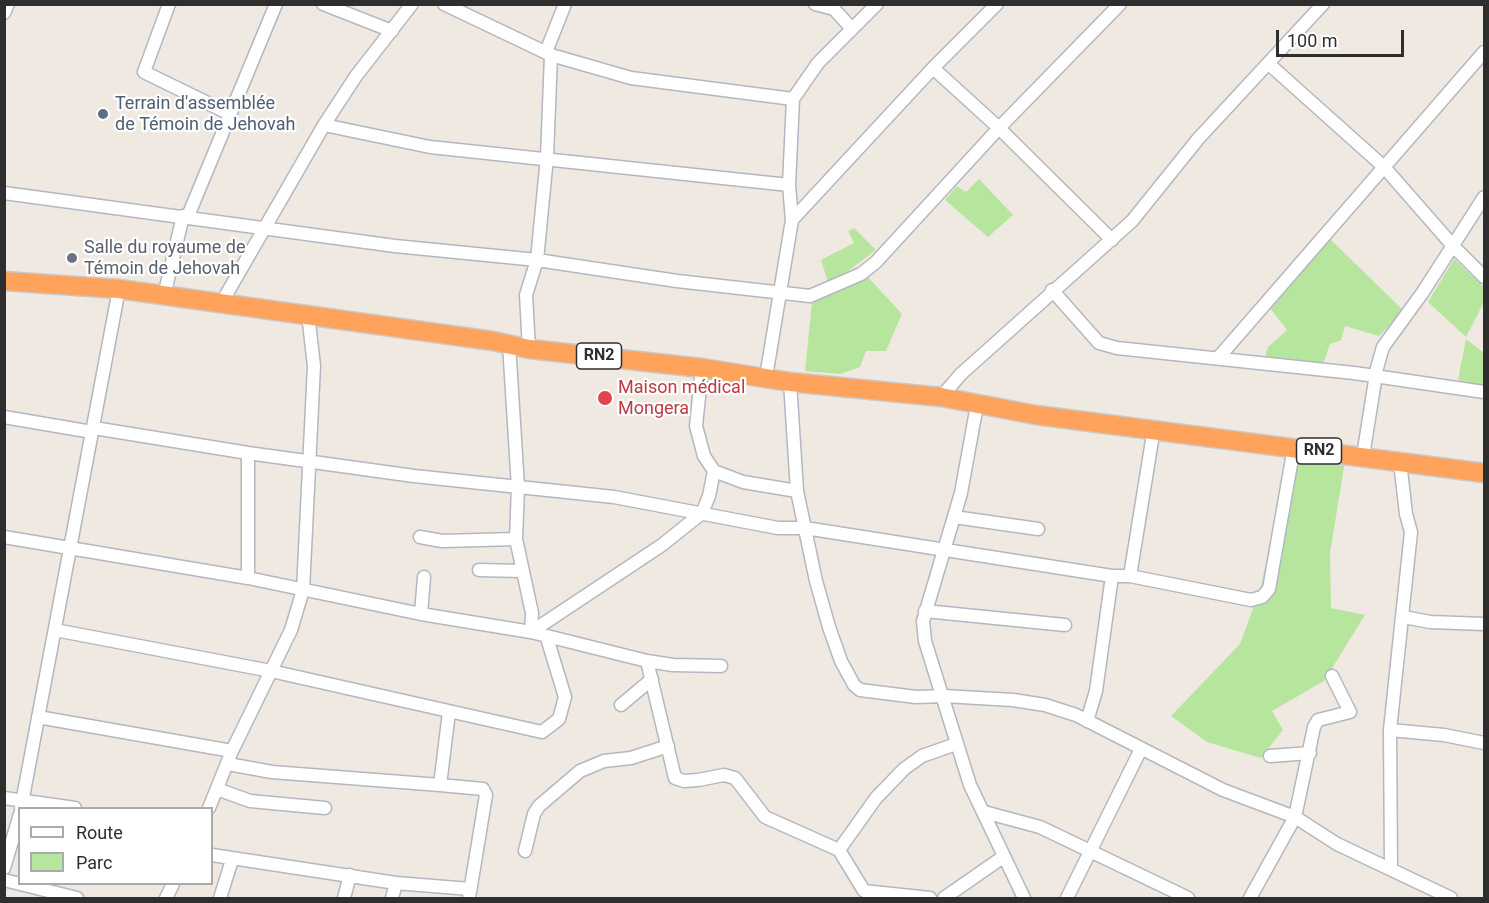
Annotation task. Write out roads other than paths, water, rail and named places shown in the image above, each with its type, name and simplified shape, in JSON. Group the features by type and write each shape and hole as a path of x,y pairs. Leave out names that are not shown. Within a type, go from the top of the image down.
{"highway":[{"name":"RN2","path":"4,281 119,289 222,302 509,344 529,349 702,368 790,382 941,397 977,405 1485,473"}],"street":[{"path":"4,13 8,4"},
{"path":"169,4 144,72 230,114"},
{"path":"164,296 185,216 276,4"},
{"path":"323,4 392,31"},
{"path":"222,302 324,125 356,76 412,4"},
{"path":"444,4 549,53 651,82 793,99"},
{"path":"529,349 526,295 537,260 547,157 549,53 565,4"},
{"path":"815,4 834,9 852,29"},
{"path":"766,377 792,220 789,185 793,99 818,63 877,4"},
{"path":"792,220 933,68 997,4"},
{"path":"4,193 395,246 537,260 778,294 810,296 861,274 876,262 999,128 1120,4"},
{"path":"941,397 961,374 1052,290 1112,240 1144,207 1198,139 1270,65 1323,4"},
{"path":"1219,357 1485,52"},
{"path":"1270,65 1384,167 1454,247 1485,277"},
{"path":"933,68 999,128 1112,240"},
{"path":"324,125 430,147 547,157 789,185"},
{"path":"1363,456 1383,347 1454,247 1485,197"},
{"path":"21,805 119,289"},
{"path":"1052,290 1099,343 1117,348 1219,357 1485,392"},
{"path":"209,807 230,757 291,630 303,590 314,366 308,314"},
{"path":"509,344 518,487 516,539 532,613 531,632"},
{"path":"702,368 696,426 704,456 714,471 753,486 797,491"},
{"path":"790,382 797,491 816,581 829,627 854,685 868,693 916,697 944,696 1045,705 1087,721 1223,790 1295,818 1337,844 1391,868 1433,895 1452,898"},
{"path":"977,405 961,493 925,611 925,641 970,785 1024,898"},
{"path":"4,417 248,453 615,497 778,528 805,528 1112,576 1130,576 1251,600 1262,597 1269,589 1294,447"},
{"path":"1130,576 1154,429"},
{"path":"248,453 248,578"},
{"path":"1391,868 1390,730 1404,617 1411,532 1406,514 1400,462"},
{"path":"531,632 662,545 702,513 709,496 714,471"},
{"path":"954,518 1038,529"},
{"path":"4,537 69,546 248,578 421,614 531,632 547,638 647,661 673,665 721,666"},
{"path":"420,537 442,541 516,539"},
{"path":"479,570 522,571"},
{"path":"1087,721 1096,691 1112,576"},
{"path":"421,614 424,577"},
{"path":"925,611 1065,625"},
{"path":"1404,617 1430,622 1485,624"},
{"path":"55,630 271,671 542,732 559,719 565,697 547,638"},
{"path":"647,661 675,778 698,780 724,775 735,778 765,817 839,850 864,891 930,898"},
{"path":"1250,898 1295,818 1314,727 1318,720 1350,712 1332,676"},
{"path":"621,705 652,679"},
{"path":"440,784 449,712"},
{"path":"38,717 230,757 272,772 440,784 483,789 486,792 469,894 350,875 232,860 213,855"},
{"path":"1390,730 1444,735 1485,743"},
{"path":"839,850 876,798 904,769 922,756 956,744"},
{"path":"525,851 534,814 539,806 580,771 604,760 631,758 668,747"},
{"path":"1067,898 1141,749"},
{"path":"1270,756 1310,753"},
{"path":"217,789 250,801 325,808"},
{"path":"4,798 21,805 57,807"},
{"path":"984,812 1040,827 1188,898"},
{"path":"4,868 18,821"},
{"path":"944,898 1003,857"},
{"path":"220,898 232,860"},
{"path":"344,898 350,875"},
{"path":"392,898 396,883"},
{"path":"24,885 77,898"}],"place":[{"name":"Terrain d'assemblée de Témoin de Jehovah","path":"103,114"},
{"name":"Salle du royaume de Témoin de Jehovah","path":"72,258"},
{"name":"Maison médical Mongera","path":"605,398"}]}
